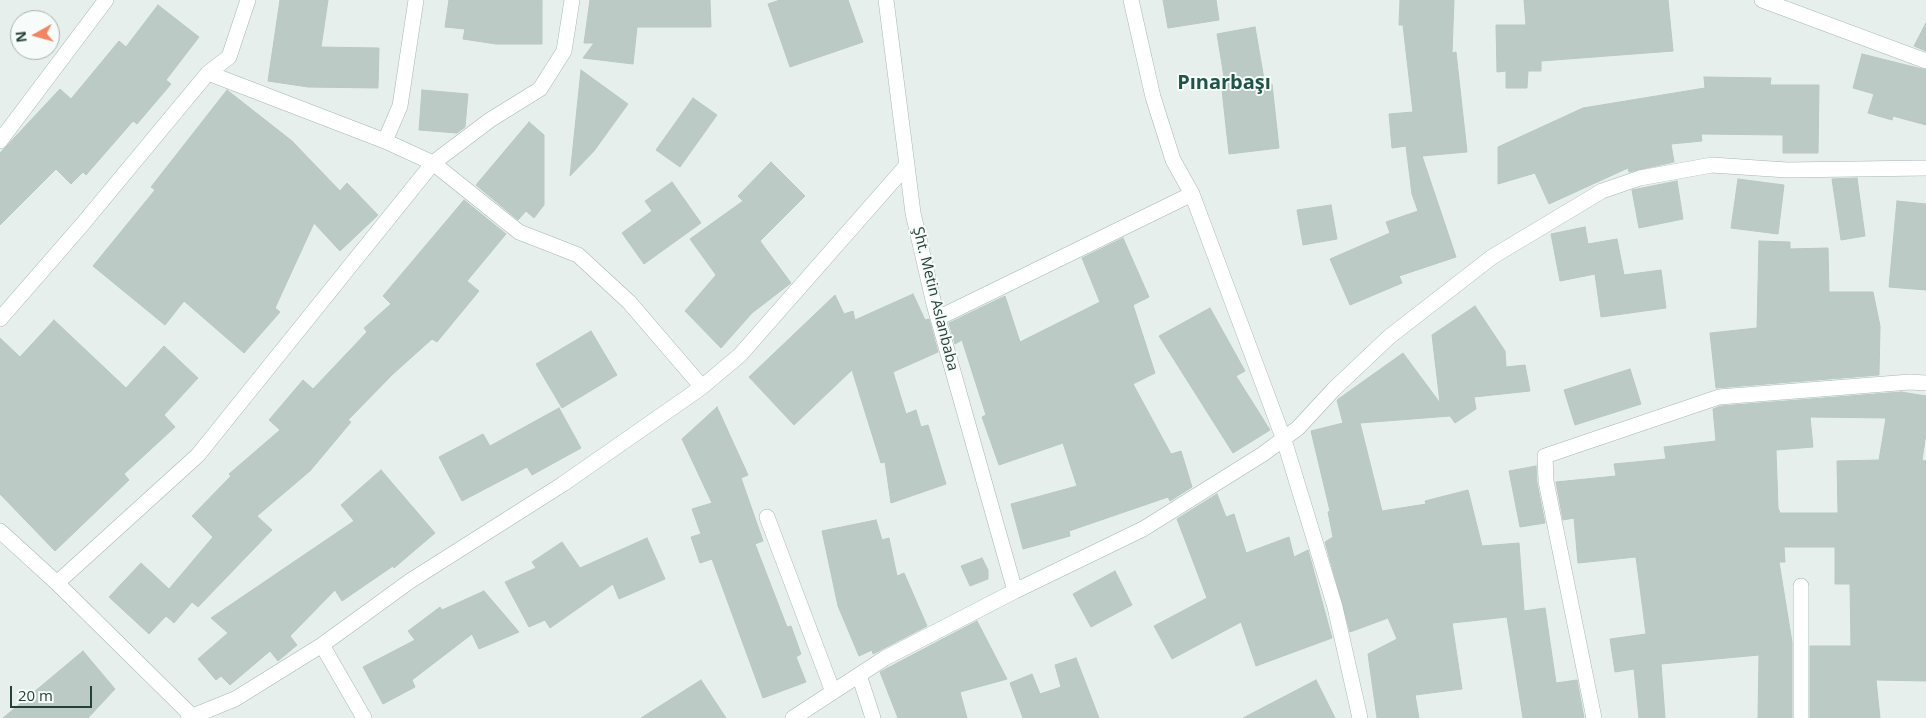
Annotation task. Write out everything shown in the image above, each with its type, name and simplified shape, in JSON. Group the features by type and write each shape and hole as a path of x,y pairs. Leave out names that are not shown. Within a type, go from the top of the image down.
{"street":[{"path":"0,141 106,0"},
{"path":"0,319 208,73 229,57 248,0"},
{"path":"385,141 400,106 416,0"},
{"path":"57,583 198,455 433,163 490,120 540,89 564,51 572,0"},
{"name":"Şht. Metin Aslanbaba","path":"886,0 913,213 938,318 1015,591"},
{"path":"1132,0 1153,97 1172,160 1192,194 1284,440 1335,607 1360,718"},
{"path":"1762,0 1926,61"},
{"path":"208,73 385,141 433,163 520,232 578,255 629,302 702,387"},
{"path":"0,531 57,583 190,717 234,699 322,645 410,580 563,484 702,387 740,355 907,165"},
{"path":"793,718 885,658 1015,591 1143,529 1284,440 1389,336 1492,257 1602,191 1640,178 1712,165 1786,170 1926,168"},
{"path":"938,318 1192,194"},
{"path":"1594,718 1546,481 1545,456 1719,397 1910,382 1926,383"},
{"path":"767,517 833,692"},
{"path":"1801,586 1801,718"},
{"path":"322,645 364,718"},
{"path":"859,675 874,718"}],"building":[{"path":"280,0 328,0 321,47 379,48 378,88 308,87 268,81"},
{"path":"449,0 542,0 542,44 496,44 463,39 465,29 445,27"},
{"path":"590,0 710,0 711,27 637,27 633,64 583,58 594,43 584,43"},
{"path":"780,0 848,0 863,42 790,67 768,4"},
{"path":"1163,0 1216,0 1219,20 1168,28"},
{"path":"1400,0 1454,0 1452,53 1456,52 1467,152 1422,156 1456,257 1399,276 1402,283 1350,305 1330,259 1390,233 1386,222 1418,211 1412,194 1406,146 1392,148 1389,114 1413,112 1403,25 1399,25"},
{"path":"1524,0 1668,0 1673,51 1541,61 1541,71 1528,71 1527,88 1506,88 1506,71 1497,72 1496,25 1526,25"},
{"path":"158,5 199,37 166,80 171,84 137,124 133,121 86,175 83,172 71,184 56,169 0,225 0,153 60,89 71,99 119,41 126,47"},
{"path":"1926,23 1926,51 1914,46"},
{"path":"1255,27 1265,85 1272,84 1279,148 1229,154 1222,90 1226,89 1217,34"},
{"path":"1862,54 1926,70 1926,125 1893,116 1892,120 1868,113 1874,94 1853,88"},
{"path":"581,70 628,104 594,151 570,176"},
{"path":"1704,77 1771,78 1770,85 1819,85 1818,153 1783,153 1783,135 1701,134 1702,141 1671,144 1674,162 1629,172 1628,168 1549,204 1535,173 1498,184 1498,147 1583,108 1705,88"},
{"path":"227,90 292,141 340,191 347,183 378,215 340,251 314,223 275,308 280,312 244,353 184,301 165,325 93,266 155,190 151,187"},
{"path":"422,90 468,94 465,127 457,133 419,130"},
{"path":"693,98 717,115 680,167 656,150"},
{"path":"529,122 544,135 544,205 534,218 526,211 518,220 476,185"},
{"path":"771,162 805,196 760,241 791,283 752,313 721,348 685,311 716,275 690,239 743,201 738,196"},
{"path":"1857,178 1865,236 1841,240 1832,179"},
{"path":"1738,179 1784,185 1778,234 1731,228"},
{"path":"1677,181 1683,219 1639,228 1632,190"},
{"path":"672,182 701,223 644,264 622,233 652,211 645,201"},
{"path":"464,200 506,234 467,281 479,291 437,342 432,339 393,374 348,420 351,422 310,471 257,516 272,530 198,607 192,602 174,623 166,616 149,634 109,597 141,563 169,589 213,537 192,516 231,476 229,474 280,430 269,420 303,380 313,389 367,332 364,328 391,304 383,296"},
{"path":"1897,201 1926,204 1926,290 1889,287"},
{"path":"1331,205 1337,239 1303,245 1297,210"},
{"path":"1585,227 1588,244 1617,239 1624,275 1661,270 1666,308 1601,317 1595,274 1560,281 1551,234"},
{"path":"1123,238 1149,297 1133,305 1155,373 1133,384 1171,454 1181,451 1192,487 1170,501 1168,497 1069,531 1070,536 1023,549 1011,504 1077,486 1063,443 999,465 982,417 986,415 962,340 955,344 949,323 1005,296 1020,342 1100,302 1082,258"},
{"path":"1759,241 1790,242 1790,249 1828,248 1829,292 1873,292 1880,326 1879,375 1716,388 1710,333 1757,328"},
{"path":"913,294 925,320 929,319 938,352 893,372 906,414 916,410 921,427 928,425 946,484 891,503 885,462 881,463 852,370 794,425 749,377 835,295 844,314 853,311 855,320"},
{"path":"1475,306 1505,351 1506,367 1525,365 1530,391 1474,397 1476,409 1455,423 1450,416 1360,423 1382,511 1426,504 1425,501 1468,490 1482,546 1519,543 1524,611 1545,608 1556,683 1577,680 1584,718 1523,718 1507,617 1452,623 1462,689 1415,695 1419,718 1377,718 1368,654 1397,639 1388,618 1350,632 1325,542 1333,537 1328,512 1330,511 1311,431 1343,423 1337,400 1403,353 1440,403 1432,335"},
{"path":"1210,308 1245,371 1236,376 1270,430 1233,453 1159,336"},
{"path":"54,320 126,388 164,346 198,378 164,415 175,427 124,474 129,480 55,551 0,494 0,338 20,357"},
{"path":"591,331 617,375 562,408 536,364"},
{"path":"1630,369 1641,404 1575,425 1564,390"},
{"path":"1901,392 1926,396 1926,433 1922,460 1926,461 1926,681 1876,680 1880,718 1810,718 1810,646 1851,646 1850,584 1835,584 1835,547 1784,547 1785,562 1779,562 1792,642 1792,718 1758,718 1759,655 1661,664 1665,718 1639,718 1634,669 1615,672 1610,639 1646,634 1636,557 1578,563 1574,518 1563,520 1556,482 1616,476 1614,464 1666,459 1664,447 1716,441 1713,409 1721,406","holes":["1810,417 1886,418 1879,460 1837,461 1838,513 1780,513 1778,508 1776,450 1813,447"]},
{"path":"717,407 748,475 741,478 763,541 755,544 787,627 791,626 801,654 796,657 806,682 763,698 712,559 700,563 691,537 701,534 692,509 712,503 682,439"},
{"path":"559,408 581,448 532,475 527,467 462,501 439,457 483,434 490,446"},
{"path":"1536,466 1537,483 1545,523 1520,527 1509,471"},
{"path":"381,470 435,533 394,568 393,566 342,601 335,590 290,636 297,645 278,661 270,651 230,685 221,676 216,680 198,659 228,633 211,618 354,521 341,505"},
{"path":"1217,494 1226,517 1234,514 1246,553 1289,537 1294,557 1308,550 1332,638 1256,666 1241,622 1172,659 1154,626 1207,598 1177,519"},
{"path":"876,520 882,540 889,538 897,576 904,573 927,626 873,654 872,650 859,656 838,606 822,531"},
{"path":"647,538 665,579 619,599 613,584 550,628 545,620 529,627 505,582 536,568 532,562 562,542 580,568"},
{"path":"982,558 988,570 988,579 970,586 961,566"},
{"path":"1115,571 1132,605 1091,627 1073,594"},
{"path":"484,591 519,632 479,649 472,634 412,680 415,687 383,704 363,667 415,640 408,631 440,607 442,610"},
{"path":"977,621 1007,679 960,692 967,718 898,718 880,672"},
{"path":"83,651 115,689 88,718 3,718"},
{"path":"1076,658 1099,718 1023,718 1010,683 1032,674 1040,694 1061,687 1055,665"},
{"path":"701,680 726,718 641,718"},
{"path":"1316,680 1335,718 1243,718"}],"district":[{"name":"Pınarbaşı","path":"1224,83"}]}
